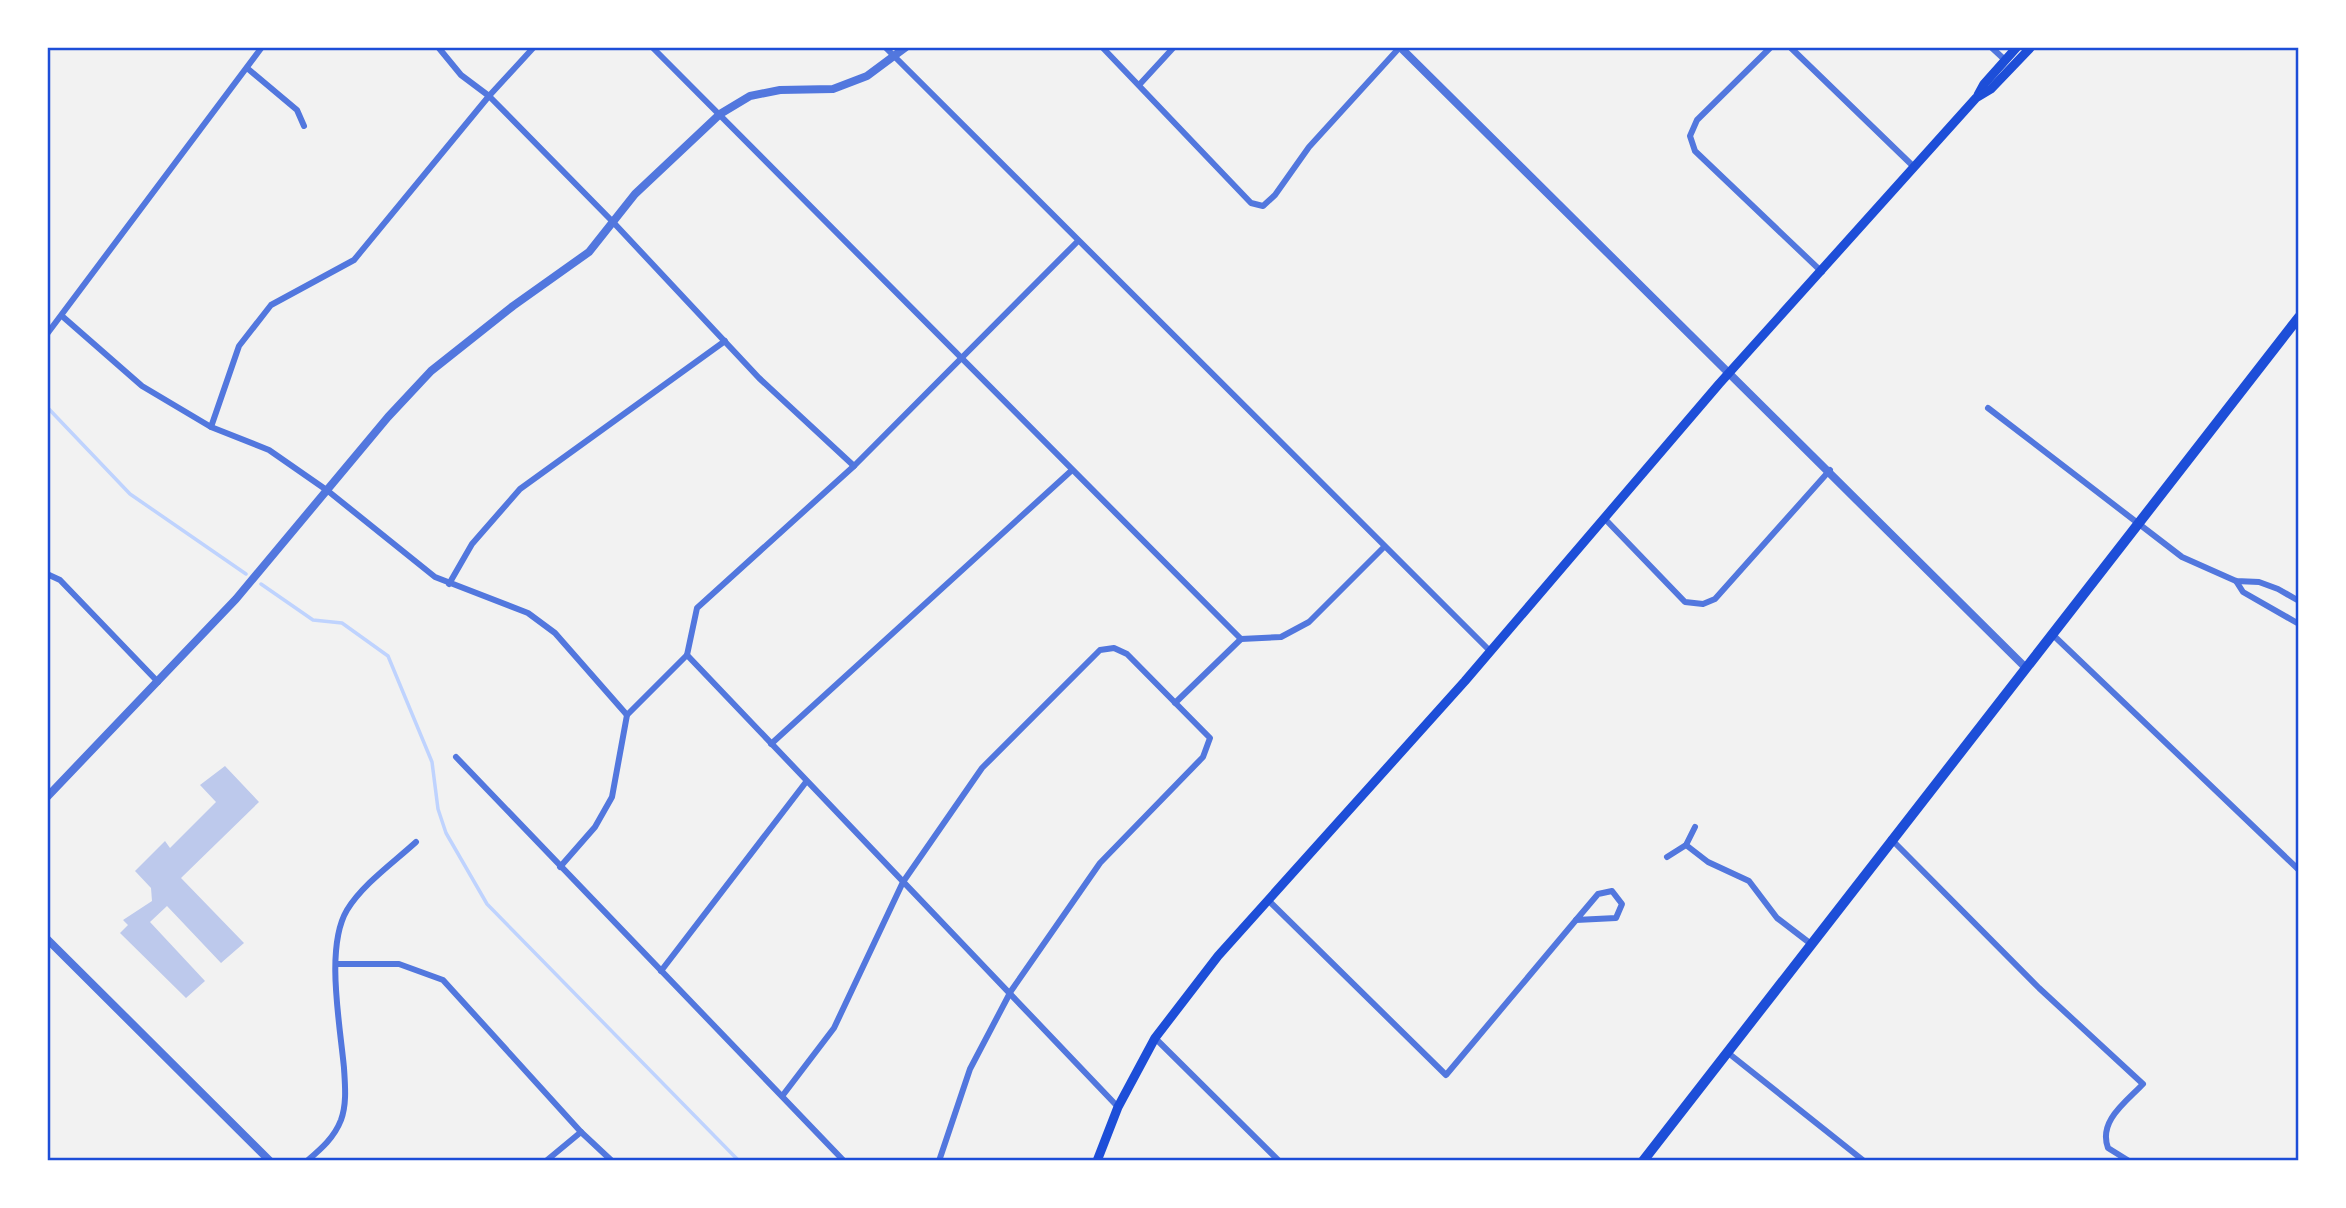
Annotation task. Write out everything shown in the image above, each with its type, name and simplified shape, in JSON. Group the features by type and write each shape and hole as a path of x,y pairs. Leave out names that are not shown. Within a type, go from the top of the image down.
{"main road":[{"path":"1097,1161 1118,1107 1156,1038 1218,956 1977,97 1984,83 2017,47"},
{"path":"1977,97 1991,89 2031,47"},
{"path":"1643,1161 1891,839 2298,320"}],"street":[{"path":"47,334 262,47"},
{"path":"438,47 461,75 489,96 613,222 759,378 854,466"},
{"path":"211,427 239,346 271,304 354,260 489,96 534,47"},
{"path":"652,47 1241,639"},
{"path":"885,47 1490,651"},
{"path":"47,797 236,599 388,417 431,371 513,306 589,252 635,194 720,114 750,96 780,90 833,89 867,76 906,47"},
{"path":"1102,47 1140,84 1242,195 1251,203 1263,206 1275,195 1309,147 1400,47 1830,470 1913,558 2025,667"},
{"path":"1140,84 1174,47"},
{"path":"1771,47 1697,120 1690,136 1695,151 1822,272"},
{"path":"1790,47 1914,167"},
{"path":"1992,47 2005,60"},
{"path":"247,68 297,110 304,126"},
{"path":"560,867 594,827 612,797 627,715 687,655 697,608 854,466 1078,241"},
{"path":"62,316 142,386 211,427 269,450 328,491 435,577 528,613 555,633 627,715"},
{"path":"449,584 472,544 520,489 725,341"},
{"path":"1988,408 2182,557 2236,581 2259,582 2299,601"},
{"path":"1605,520 1685,603 1703,604 1715,599 1830,470"},
{"path":"771,744 1071,471"},
{"path":"1175,703 1241,639 1281,637 1309,622 1384,547"},
{"path":"47,573 60,580 158,682"},
{"path":"2236,581 2244,592 2299,624"},
{"path":"2052,634 2299,870"},
{"path":"783,1095 834,1028 903,882 982,768 1100,650 1114,648 1127,654 1210,738 1203,757 1100,863 1011,991 970,1069 939,1161"},
{"path":"687,655 806,782 1011,991 1118,1107"},
{"path":"456,757 844,1161"},
{"path":"662,971 806,782"},
{"path":"1667,857 1686,845 1695,827"},
{"path":"1891,839 2039,988 2143,1084 2115,1114 2105,1131 2108,1148 2129,1161"},
{"path":"307,1161 329,1141 341,1119 346,1096 336,964 337,936 347,910 415,842"},
{"path":"1686,845 1708,862 1749,881 1772,913 1811,943"},
{"path":"1269,901 1446,1075 1576,920 1605,890 1616,893 1622,901 1620,913 1614,919 1586,917 1576,920"},
{"path":"47,939 270,1161"},
{"path":"336,964 399,964 443,980 581,1132 612,1161"},
{"path":"1156,1038 1279,1161"},
{"path":"1727,1052 1864,1161"},
{"path":"546,1161 581,1132"}],"building":[{"path":"225,766 259,802 181,878 244,943 221,963 167,906 150,922 205,981 186,998 120,933 128,925 123,920 152,901 151,888 135,871 165,841 170,848 216,802 200,785"}],"waterway":[{"path":"47,407 130,494 246,574"},
{"path":"261,584 313,620 342,623 388,656 432,762 438,809 446,833 487,904 739,1161"}]}
